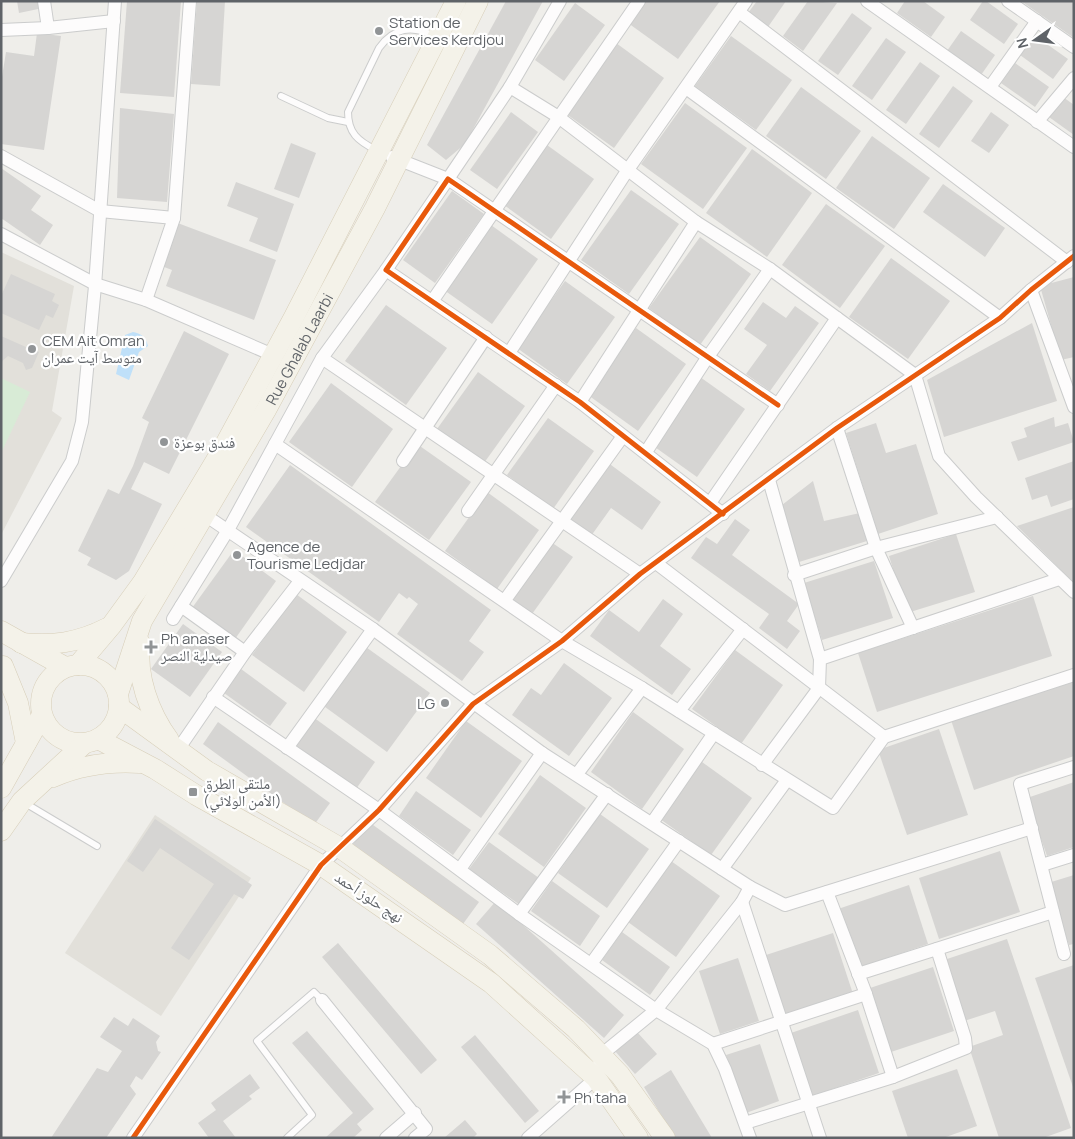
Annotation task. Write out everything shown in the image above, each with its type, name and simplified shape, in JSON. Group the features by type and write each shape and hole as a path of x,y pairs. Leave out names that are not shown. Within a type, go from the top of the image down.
{"main road":[{"name":"Rue Ghalab Laarbi","path":"72,666 110,626 197,510 266,410 400,160 478,1"},
{"name":"Rue Ghalab Laarbi","path":"119,701 142,621 197,510 248,400 453,8"},
{"path":"453,8 468,23"},
{"path":"248,400 266,410"},
{"path":"142,621 139,649 141,677 148,704 160,729 177,751"},
{"path":"21,643 44,645 67,643 90,637 110,626"},
{"path":"1,631 21,643 72,666 91,666 103,672 112,682 119,701 116,720 109,731 92,741 42,782 22,801 1,831"},
{"path":"2,666 42,707 54,734 74,743 92,741"},
{"path":"2,666 18,704 26,743"},
{"path":"1,788 26,743 42,707 45,686 53,675 72,666"},
{"name":"نهج حلوز أحمد","path":"119,701 177,751 207,771 339,847 490,955 576,1029 601,1055 620,1075 665,1138"},
{"name":"نهج حلوز أحمد","path":"92,741 143,763 321,865 490,982 596,1078 638,1138"},
{"path":"42,782 81,767 122,762 143,763"}],"street":[{"path":"44,1 48,28"},
{"path":"1,581 72,461 82,422 95,284 115,1"},
{"path":"146,300 174,218 190,1"},
{"path":"173,619 228,530 322,358 386,270 510,87 560,1"},
{"path":"433,300 557,116 639,1"},
{"path":"867,1 1074,147"},
{"path":"1008,1 1074,47"},
{"path":"132,1138 321,865 379,810 473,704 562,640 640,574 837,428 1000,318 1070,259 742,6 627,171 509,353"},
{"path":"1,30 48,28 114,21"},
{"path":"990,87 1037,22"},
{"path":"1037,122 1074,78"},
{"path":"510,87 557,116 696,222 770,268 915,375 939,456 997,517 1074,592"},
{"path":"686,88 1000,318"},
{"path":"378,151 448,179 707,358 778,404"},
{"path":"1,156 100,211 174,218"},
{"path":"580,402 696,222"},
{"path":"1,234 95,284 146,300 273,355"},
{"path":"646,452 707,358 770,268"},
{"path":"386,270 433,300 580,402 646,452 722,514"},
{"path":"1031,290 1074,407"},
{"path":"710,503 837,318"},
{"path":"403,460 486,337"},
{"path":"322,358 640,574"},
{"path":"468,511 556,385"},
{"path":"837,428 876,548 913,628"},
{"path":"505,600 623,436"},
{"path":"274,444 562,640 833,808 884,737 1074,675"},
{"path":"762,764 819,688 820,660 794,575 769,480"},
{"path":"197,510 373,629 542,753 750,888 785,905 1032,828"},
{"path":"794,575 876,548 997,517"},
{"path":"656,563 884,737"},
{"path":"820,660 1059,579"},
{"path":"177,751 245,652 300,581"},
{"path":"181,606 245,652"},
{"path":"287,748 373,629"},
{"path":"679,711 743,629"},
{"path":"577,774 642,688"},
{"path":"213,697 379,810 519,914 656,1010 713,1044 750,1138"},
{"path":"652,823 714,733"},
{"path":"460,869 542,753"},
{"path":"1064,954 1020,784 1074,767"},
{"path":"722,869 787,780"},
{"path":"519,914 607,794"},
{"path":"591,964 679,841"},
{"path":"1042,865 1074,855"},
{"path":"528,1138 596,1078 601,1055 656,1010 742,902 750,888"},
{"path":"827,892 866,994 893,1077"},
{"path":"742,902 820,1138"},
{"path":"858,974 1054,912"},
{"path":"745,1123 893,1077 966,1048 965,1038 937,949"},
{"path":"713,1044 866,994"},
{"path":"322,1000 426,1129 415,1138"},
{"path":"386,1138 415,1113"}],"lane":[{"path":"378,151 358,140 351,132 348,122 351,103 385,39 394,32 416,28 438,38"},
{"path":"281,96 328,118 348,122"},
{"path":"22,801 98,846"},
{"path":"287,1138 312,1115 257,1041 314,992 322,1000"}],"shaded area":[{"name":"CEM Ait Omran متوسط آيت عمران","path":"1,252 74,286 52,411 62,418 1,535"},
{"path":"155,815 251,878 161,1016 65,953"}],"green space":[{"path":"1,378 30,392 1,453"}],"water":[{"path":"133,332 143,336 148,346 139,352 129,380 116,374 125,335"}],"building":[{"path":"17,1 42,1 43,8 19,13"},
{"path":"127,1 181,1 174,97 120,93"},
{"path":"197,1 225,1 220,86 191,84"},
{"path":"506,1 543,1 465,144 446,160 427,145"},
{"path":"644,1 720,1 678,59 628,23"},
{"path":"757,1 786,1 768,27 748,13"},
{"path":"808,1 837,3 803,51 783,36"},
{"path":"905,1 923,1 945,17 931,37 897,13"},
{"path":"983,1 986,1 1018,24 1004,44 970,20"},
{"path":"1021,1 1074,1 1074,38"},
{"path":"575,3 605,25 564,81 535,60"},
{"path":"852,13 872,28 838,75 818,61"},
{"path":"961,31 995,55 981,75 947,51"},
{"path":"37,33 61,36 44,150 1,144 1,83 6,52 34,56"},
{"path":"1034,35 1068,59 1053,79 1020,55"},
{"path":"731,36 792,80 756,130 695,86"},
{"path":"886,38 906,52 872,100 852,86"},
{"path":"616,43 664,78 614,148 565,113"},
{"path":"920,62 940,76 906,124 886,110"},
{"path":"1015,63 1049,87 1035,107 1001,83"},
{"path":"953,86 973,101 939,148 919,134"},
{"path":"801,87 861,131 826,179 766,136"},
{"path":"1063,97 1074,105 1074,135 1049,117"},
{"path":"685,103 747,148 703,209 641,164"},
{"path":"120,108 174,114 167,202 117,198"},
{"path":"511,112 538,132 497,189 470,170"},
{"path":"991,112 1009,125 989,153 971,141"},
{"path":"872,136 930,178 894,229 836,188"},
{"path":"291,143 316,153 299,198 274,189"},
{"path":"547,145 594,179 551,239 504,205"},
{"path":"752,149 812,193 767,257 706,213"},
{"path":"1,168 41,196 31,210 53,225 40,245 1,218"},
{"path":"236,182 294,204 277,252 249,241 258,218 227,206"},
{"path":"943,184 1005,228 985,257 923,212"},
{"path":"631,190 679,224 629,294 581,260"},
{"path":"452,191 484,214 435,283 403,260"},
{"path":"826,204 885,246 840,308 782,265"},
{"path":"175,222 276,260 254,320 166,286 172,270 159,265"},
{"path":"491,225 538,259 492,324 444,290"},
{"path":"700,237 751,274 700,345 649,308"},
{"path":"891,258 950,301 908,359 849,317"},
{"path":"11,274 55,294 52,301 59,305 53,318 46,315 39,330 1,313 1,296"},
{"path":"1074,277 1074,357 1061,360 1040,286"},
{"path":"565,281 615,317 567,384 517,348"},
{"path":"763,302 786,318 795,306 819,323 770,391 746,374 767,345 744,329"},
{"path":"386,305 447,348 406,405 345,361"},
{"path":"1032,323 1057,401 944,437 927,380"},
{"path":"636,328 686,364 638,431 588,395"},
{"name":"فندق بوعزة","path":"184,331 229,354 169,474 144,462 131,489 162,504 129,571 116,580 87,565 91,558 78,551 108,489 119,494 133,466 149,422 142,418"},
{"path":"1,336 26,347 25,350 28,351 29,348 39,352 32,368 26,370 23,363 8,356 1,362"},
{"path":"478,372 525,406 484,463 437,429"},
{"path":"700,377 745,409 697,477 652,445"},
{"path":"331,383 393,429 352,487 289,442"},
{"path":"1054,417 1055,427 1068,423 1074,442 1018,461 1011,442 1027,437 1024,428"},
{"path":"548,418 594,451 553,509 507,475"},
{"path":"876,423 886,453 916,444 938,514 878,534 846,433"},
{"path":"417,444 471,482 429,540 375,502"},
{"path":"1074,461 1074,499 1051,507 1047,495 1032,500 1025,478"},
{"path":"607,462 661,502 642,530 611,508 591,536 567,518"},
{"path":"290,465 491,610 469,641 484,652 462,681 397,634 418,604 409,597 407,599 399,593 379,622 246,527"},
{"path":"813,481 824,521 860,513 867,541 799,562 782,505"},
{"path":"487,492 539,530 497,589 445,551"},
{"path":"1074,507 1074,583 1017,526"},
{"path":"735,519 750,530 732,555 799,604 787,621 800,631 787,649 759,628 769,614 691,558 706,537 717,544"},
{"path":"956,534 975,592 907,613 889,556"},
{"path":"551,542 573,557 532,614 510,598"},
{"path":"234,550 276,581 235,639 192,608"},
{"path":"874,561 893,618 822,640 804,583"},
{"path":"296,594 347,632 304,692 252,655"},
{"path":"1033,596 1052,656 877,712 858,653"},
{"path":"663,599 683,614 660,646 691,669 672,695 590,636 609,610 639,632"},
{"path":"183,624 222,652 190,697 151,669"},
{"path":"363,645 430,693 387,752 321,704"},
{"path":"735,650 783,685 741,744 692,709"},
{"path":"564,663 612,698 569,756 512,715 531,688 541,695"},
{"path":"241,669 287,703 270,726 224,693"},
{"path":"1074,679 1074,756 974,790 951,720"},
{"path":"633,712 684,749 642,809 591,772"},
{"path":"313,717 375,762 356,789 294,744"},
{"path":"466,721 522,761 481,818 426,778"},
{"path":"218,722 330,803 314,825 203,744"},
{"path":"939,729 968,815 907,835 878,750"},
{"path":"702,762 752,798 711,855 660,819"},
{"path":"540,775 586,808 544,867 498,834"},
{"path":"1074,782 1074,847 1047,856 1027,798"},
{"path":"416,791 471,830 453,855 399,816"},
{"path":"600,814 649,849 607,908 558,873"},
{"path":"155,819 252,885 243,899 234,894 189,960 171,948 214,884 160,848 143,872 127,861"},
{"path":"369,822 479,902 463,924 353,845"},
{"path":"489,842 539,878 520,905 469,869"},
{"path":"1000,851 1020,912 939,939 919,878"},
{"path":"671,861 720,896 676,957 628,922"},
{"path":"1074,875 1074,944 1069,945 1048,883"},
{"path":"552,881 600,916 580,946 531,911"},
{"path":"909,885 928,944 858,968 838,909"},
{"path":"496,901 624,1015 604,1038 476,924"},
{"path":"622,932 670,967 650,995 602,960"},
{"path":"833,933 853,994 783,1017 763,956"},
{"path":"1007,939 1071,1128 1043,1138 999,1138 969,1047 1003,1035 995,1011 961,1022 941,961"},
{"path":"338,943 437,1060 421,1074 322,957"},
{"path":"738,958 759,1021 720,1034 699,971"},
{"path":"1074,965 1074,1087 1073,1087 1035,978"},
{"path":"933,967 954,1031 888,1053 867,989"},
{"path":"858,1010 879,1073 809,1097 788,1034"},
{"path":"114,1017 128,1026 133,1018 160,1036 156,1042 158,1051 161,1052 142,1080 136,1076 130,1086 136,1094 106,1138 51,1138 97,1068 108,1072 122,1051 100,1037"},
{"path":"307,1031 374,1109 357,1124 362,1130 353,1138 325,1138 353,1113 292,1043"},
{"path":"637,1032 657,1054 635,1074 615,1051"},
{"path":"475,1035 539,1111 525,1123 461,1047"},
{"path":"760,1044 779,1101 746,1113 726,1055"},
{"path":"957,1069 977,1126 943,1138 908,1138 892,1091"},
{"path":"671,1070 712,1138 675,1138 644,1087"},
{"path":"250,1074 260,1088 249,1096 252,1099 223,1121 236,1138 209,1138 198,1123 216,1110 211,1103"},
{"path":"465,1120 477,1134 473,1138 444,1138"}],"cycle path":[{"path":"723,514 580,402 386,270 448,179 778,405"},
{"path":"133,1138 321,865 379,810 473,704 562,641 640,574 837,428 1000,318 1031,290 1074,256"}],"place":[{"name":"Station de Services Kerdjou","path":"379,31"},
{"name":"CEM Ait Omran متوسط آيت عمران","path":"32,349"},
{"name":"فندق بوعزة","path":"164,442"},
{"name":"Agence de Tourisme Ledjdar","path":"237,555"},
{"name":"Ph anaser صيدلية النصر","path":"151,647"},
{"name":"LG","path":"445,703"},
{"name":"ملتقى الطرق (الأمن الولائي)","path":"193,792"},
{"name":"Ph taha","path":"564,1097"}]}
